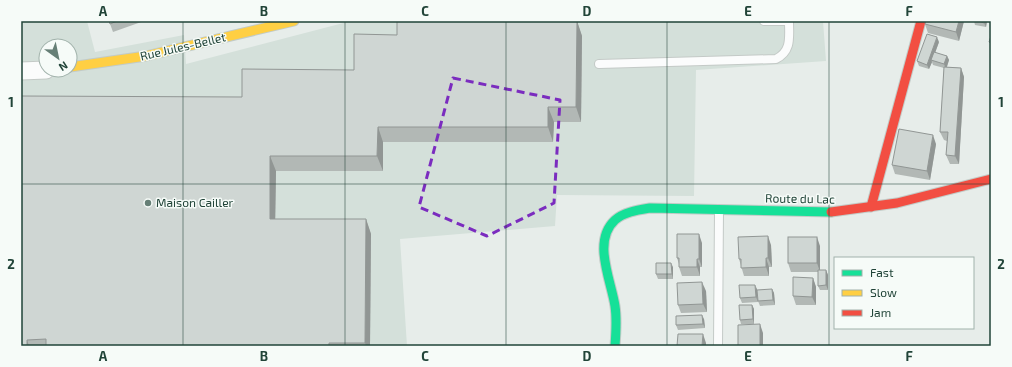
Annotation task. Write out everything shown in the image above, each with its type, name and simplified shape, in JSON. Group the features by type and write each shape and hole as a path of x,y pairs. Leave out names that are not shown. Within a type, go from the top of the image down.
{"street":[{"name":"Rue Jules-Bellet","path":"78,66 146,56 294,21"},
{"path":"871,207 921,21"},
{"path":"21,71 38,70"},
{"name":"Route du Lac","path":"614,346 616,331 614,302 603,249 604,238 610,224 622,213 638,209 826,212 871,207 911,200 991,179"}],"lane":[{"path":"599,64 776,59 784,54 789,46 789,21 764,21"},
{"path":"718,346 719,210"}],"highlighted area":[{"path":"453,78 560,100 554,203 487,236 419,207"}],"shaded area":[{"path":"21,21 87,21 95,52 184,35 186,64 351,21 823,21 826,61 696,70 694,196 557,195 555,226 400,239 407,346 21,346"}],"building":[{"path":"109,21 117,21 110,24"},
{"name":"Maison Cailler","path":"397,21 577,21 576,107 548,107 548,127 378,127 377,156 270,156 270,219 366,219 365,343 329,343 329,346 46,346 46,339 27,340 27,346 21,346 21,96 242,97 242,69 354,70 354,34 397,35"},
{"path":"926,21 959,21 956,32 925,24"},
{"path":"927,34 937,37 927,65 917,61"},
{"path":"934,52 947,56 944,64 931,60"},
{"path":"944,67 961,68 955,156 946,155 948,132 940,132"},
{"path":"899,129 933,135 927,171 892,165"},
{"path":"677,234 699,234 699,259 697,259 697,267 679,267 679,258 677,258"},
{"path":"768,236 768,258 766,258 766,267 741,268 738,237"},
{"path":"788,237 817,237 817,263 788,263"},
{"path":"656,263 671,263 672,274 656,274"},
{"path":"818,270 826,270 826,285 818,286"},
{"path":"793,277 813,278 812,297 793,296"},
{"path":"702,282 703,304 678,305 677,283"},
{"path":"739,285 755,285 756,297 740,298"},
{"path":"772,289 773,300 758,301 757,290"},
{"path":"739,305 752,305 753,319 740,320"},
{"path":"702,315 703,324 676,325 676,316"},
{"path":"760,324 760,346 738,346 738,325"},
{"path":"678,334 703,334 702,346 677,346"}],"traffic: fast":[{"path":"615,346 616,311 607,273 604,250 608,229 619,217 631,212 650,208 831,212"}],"traffic: slow":[{"path":"78,66 146,56 294,21"}],"traffic: jam":[{"path":"871,207 921,21"},
{"path":"831,212 897,203 991,179"}],"place":[{"name":"Maison Cailler","path":"148,203"}]}
